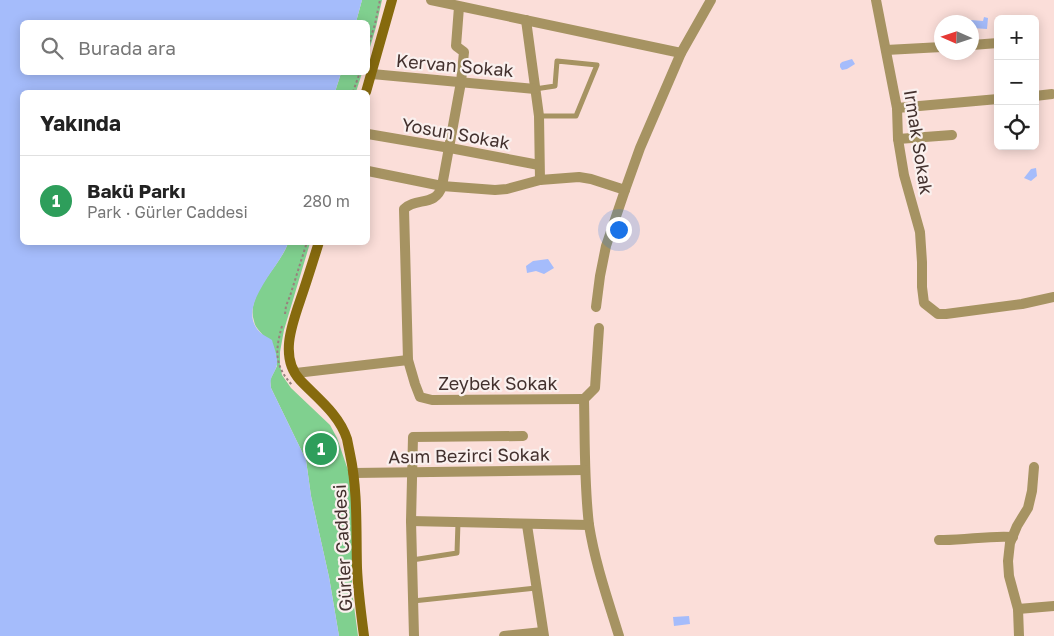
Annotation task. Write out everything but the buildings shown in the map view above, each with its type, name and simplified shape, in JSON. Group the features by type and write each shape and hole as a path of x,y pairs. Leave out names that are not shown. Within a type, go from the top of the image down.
{"street":[{"path":"367,90 392,0"},
{"path":"432,0 681,53"},
{"path":"702,0 702,16"},
{"path":"596,306 606,246 640,148 681,53 711,0"},
{"name":"Irmak Sokak","path":"876,0 897,108 898,139 904,175 920,232 924,303 938,314 1022,304 1054,297"},
{"path":"296,373 408,360 404,209 409,204 428,200 441,192 461,82 464,52 456,46 460,6"},
{"path":"526,20 540,116 540,180"},
{"path":"979,44 994,43"},
{"path":"886,50 934,47"},
{"name":"Kervan Sokak","path":"372,74 535,89"},
{"path":"1039,96 1052,94"},
{"path":"897,108 994,99"},
{"name":"Yosun Sokak","path":"370,134 539,165"},
{"path":"898,139 952,135"},
{"path":"370,171 442,186 496,190 540,180 579,177 625,190"},
{"name":"Gürler Caddesi","path":"318,245 295,315 290,337 289,353 292,366 299,378 326,405 346,438 353,473 356,505 358,586 364,636"},
{"path":"599,328 596,388 584,399 585,470 590,525 596,556 619,636"},
{"name":"Zeybek Sokak","path":"408,360 420,397 432,400 584,399"},
{"path":"414,636 412,560 413,437 523,436"},
{"path":"1019,636 1018,609 1009,576 1008,561 1010,543 1017,526 1028,508 1034,468"},
{"name":"Asım Bezirci Sokak","path":"353,473 585,470"},
{"path":"412,520 590,525"},
{"path":"504,636 543,634 527,524"},
{"path":"939,540 957,541 997,536 1013,537"},
{"path":"1018,609 1054,606"}],"lane":[{"path":"535,89 554,86 557,61 597,65 576,116 540,116"},
{"path":"412,560 457,553 458,522"},
{"path":"413,601 536,588"}],"path":[{"path":"370,40 380,0"},
{"path":"355,90 359,75"},
{"path":"285,314 306,245"},
{"path":"283,322 277,353 278,361 284,376 298,392"}],"green space":[{"path":"362,0 382,0 370,47 370,20 357,20"},
{"path":"340,75 361,75 357,90 336,90"},
{"path":"287,245 309,245 284,330 280,365 282,375 291,388 330,425 337,438 349,473 352,501 352,591 358,636 339,636 329,577 311,496 306,460 271,388 270,380 277,366 254,321 254,301"}],"water":[{"path":"0,0 362,0 357,20 20,20 20,75 340,75 336,90 20,90 20,245 287,245 261,288 252,313 254,324 262,334 272,340 277,361 271,378 271,388 306,460 311,496 329,577 339,636 0,636"},
{"path":"984,17 988,18 987,29 979,28 979,21 983,21"},
{"path":"852,59 855,64 842,70 840,64"},
{"path":"1036,168 1037,176 1031,181 1024,178 1031,169"},
{"path":"548,259 554,268 544,274 536,271 527,273 526,266 533,261"},
{"path":"689,616 690,624 674,626 673,617"}],"place":[{"name":"Bakü Parkı","path":"321,449"}]}
